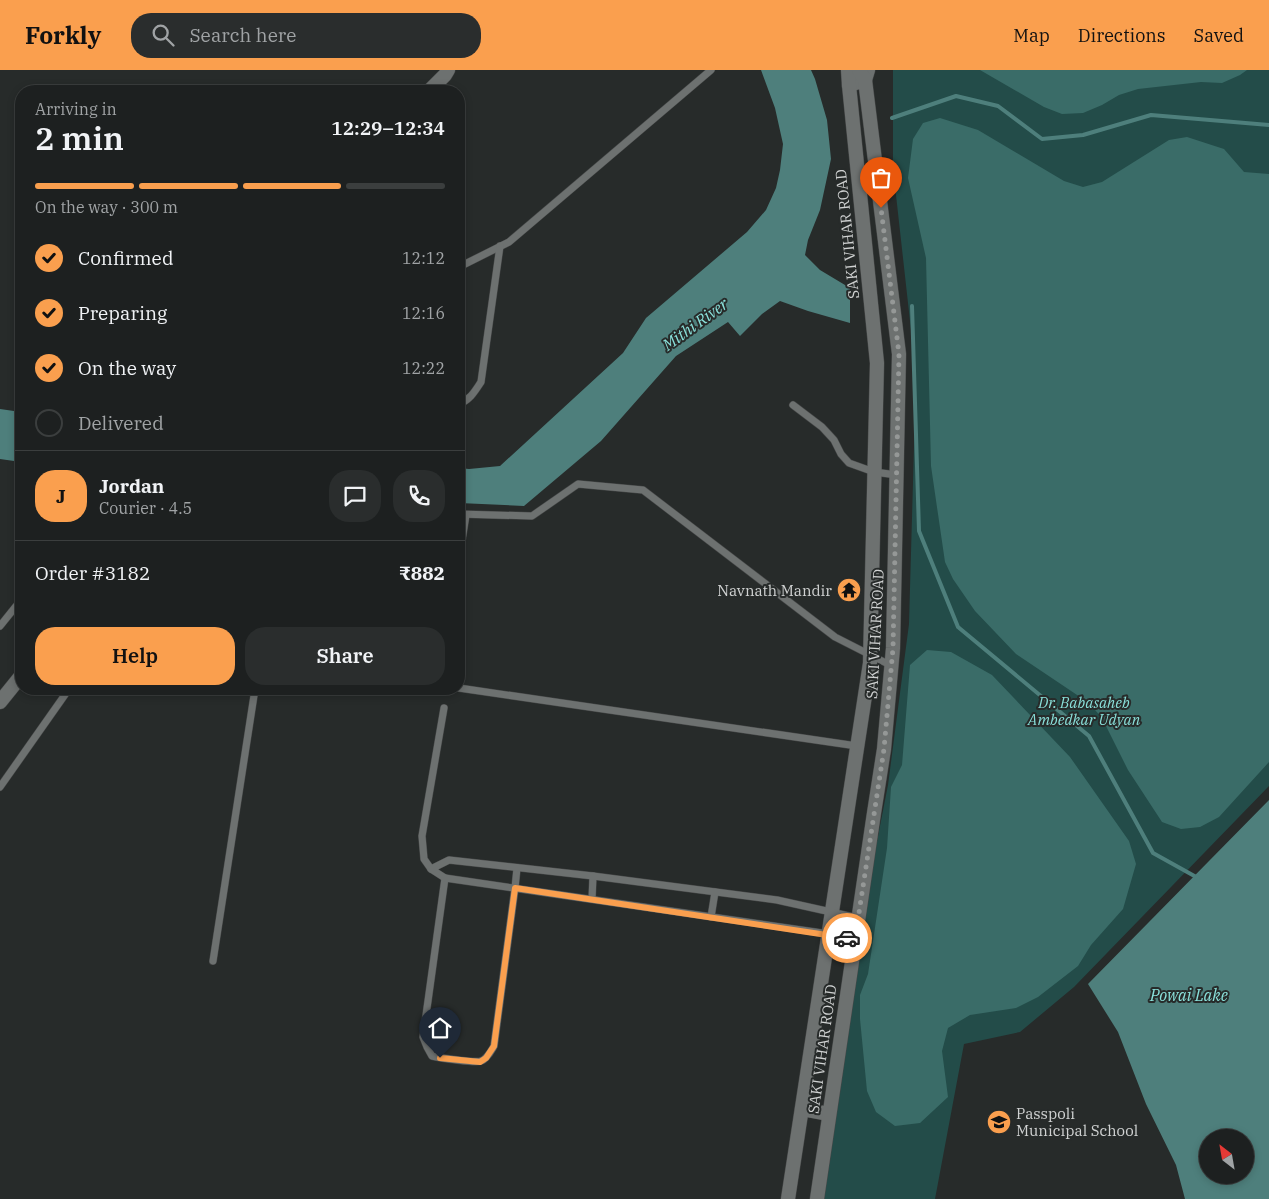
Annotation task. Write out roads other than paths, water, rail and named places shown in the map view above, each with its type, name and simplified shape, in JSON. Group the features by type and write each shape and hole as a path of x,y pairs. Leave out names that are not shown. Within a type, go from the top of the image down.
{"main road":[{"path":"435,85 448,70"},
{"name":"SAKI VIHAR ROAD","path":"788,1199 870,663 877,362 848,70"},
{"path":"849,86 864,73"},
{"name":"SAKI VIHAR ROAD","path":"817,1199 884,749 894,639 899,354 864,73"},
{"path":"870,300 892,300"},
{"path":"876,400 898,401"},
{"path":"0,702 15,683"},
{"path":"802,1109 829,1114"}],"lane":[{"path":"465,264 508,242 711,70"},
{"path":"465,402 473,396 481,382 500,246"},
{"path":"793,405 822,427 834,440 849,463 874,472 897,475"},
{"path":"465,514 532,516 578,484 643,490 835,637 892,666"},
{"path":"0,626 15,607"},
{"path":"465,689 857,746"},
{"path":"0,787 66,695"},
{"path":"213,961 254,695"},
{"path":"444,708 422,836 424,859 431,869 445,878 855,939"},
{"path":"431,869 449,860 594,876 777,900 858,918"},
{"path":"445,878 423,1037 432,1056 480,1062 486,1058 494,1046 517,868"},
{"path":"592,899 594,876"},
{"path":"711,917 715,892"}],"water":[{"name":"Mithi River","path":"761,70 811,70 827,120 831,159 820,210 808,240 805,255 820,270 850,288 850,323 780,301 762,314 740,336 728,322 676,356 601,441 524,506 465,503 465,469 500,466 623,353 646,318 747,232 766,210 776,188 783,144 775,108"},
{"path":"0,409 15,411 15,461 0,459"},
{"name":"Powai Lake","path":"1269,800 1269,1199 1185,1199 1176,1165 1146,1104 1118,1032 1088,984"}],"waterway":[{"path":"892,118 956,96 998,106 1042,139 1083,135 1151,115 1269,125"},
{"path":"912,306 919,531 958,627 1089,736 1153,853 1198,878"}],"place":[{"name":"Navnath Mandir","path":"849,590"},
{"name":"Passpoli Municipal School","path":"999,1122"}],"park label":[{"name":"Dr. Babasaheb Ambedkar Udyan","path":"1084,710"}]}
